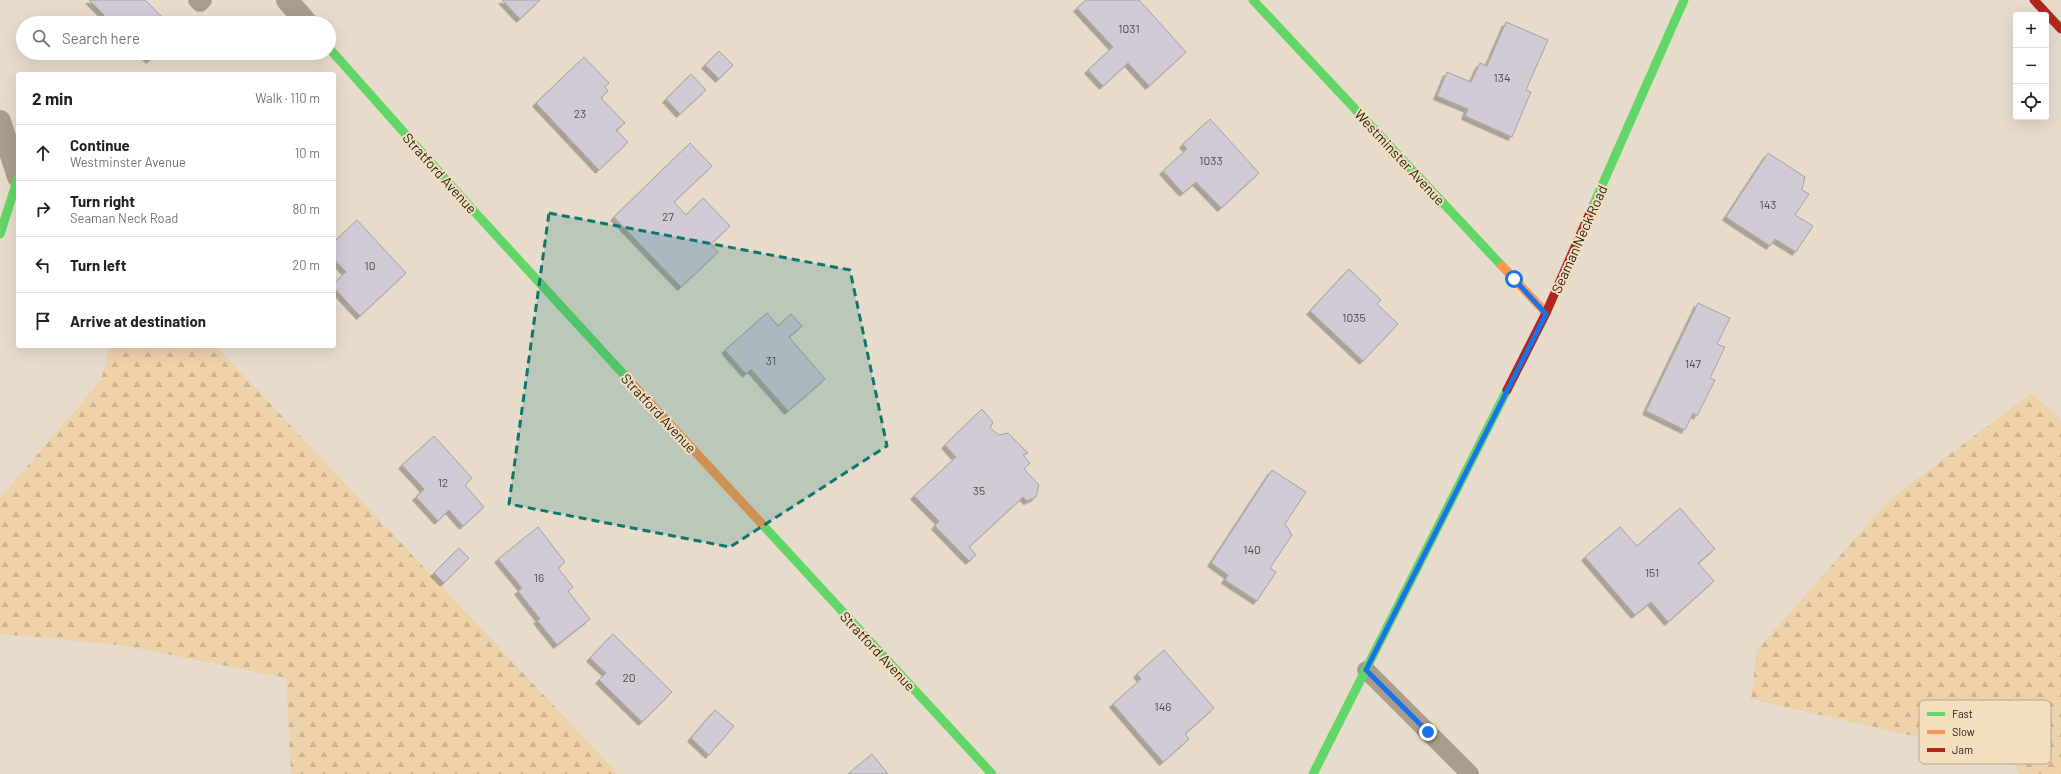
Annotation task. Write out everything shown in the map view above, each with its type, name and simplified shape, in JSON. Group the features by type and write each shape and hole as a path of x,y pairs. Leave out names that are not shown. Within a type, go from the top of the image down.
{"street":[{"path":"287,0 301,16"},
{"name":"Westminster Avenue","path":"1253,0 1546,314"},
{"name":"Seaman Neck Road","path":"1314,774 1546,314 1684,0"},
{"path":"2034,0 2061,29"},
{"name":"Stratford Avenue","path":"336,56 471,208 992,774"},
{"path":"0,121 16,171"},
{"path":"0,234 16,183"}],"lane":[{"path":"197,0 200,3 203,0"},
{"path":"1366,670 1470,774"}],"highlighted area":[{"path":"549,213 850,270 887,446 730,547 509,504"}],"green space":[{"path":"109,348 218,348 618,774 291,774 286,678 121,645 0,634 0,498 101,380"},
{"path":"2031,393 2061,419 2061,774 2020,774 2013,764 2051,764 2051,700 1919,700 1919,737 1751,699 1757,650 1888,501"}],"building":[{"path":"89,0 145,0 161,16 103,16 104,15"},
{"path":"502,0 540,0 520,19"},
{"path":"1086,0 1139,0 1186,52 1149,86 1128,63 1103,86 1088,70 1113,47 1077,8"},
{"path":"1506,22 1548,40 1526,90 1531,92 1512,137 1465,116 1468,109 1437,96 1447,72 1471,82 1480,63 1487,66"},
{"path":"719,51 733,65 719,79 705,65"},
{"path":"584,57 609,83 605,87 608,91 601,98 625,123 616,130 628,142 599,170 536,103"},
{"path":"691,74 706,90 680,114 666,99"},
{"path":"1210,119 1259,173 1221,208 1196,182 1183,193 1163,171 1187,149 1183,144"},
{"path":"690,143 712,166 674,202 686,215 703,198 730,226 711,244 718,252 681,287 614,217"},
{"path":"1768,153 1805,177 1802,190 1809,194 1795,215 1813,226 1796,252 1775,239 1770,246 1726,217"},
{"path":"357,220 406,273 360,316 336,290 336,281 346,272 336,261 336,240"},
{"path":"1349,269 1381,300 1377,304 1398,324 1363,361 1310,311"},
{"path":"1698,303 1730,318 1717,344 1725,347 1710,378 1715,380 1697,416 1693,413 1685,430 1646,411"},
{"path":"767,313 778,326 791,314 802,326 789,337 825,379 788,411 751,369 746,374 725,350"},
{"path":"982,409 993,422 990,428 999,435 1008,433 1028,453 1023,455 1030,463 1024,469 1039,485 1036,497 1027,501 1023,497 969,547 976,555 969,561 935,526 939,521 914,496 956,457 945,445"},
{"path":"434,436 472,478 465,485 484,507 463,526 449,510 438,521 416,497 424,489 402,465"},
{"path":"1272,470 1306,492 1285,524 1292,535 1270,568 1276,572 1257,601 1225,580 1228,575 1211,563"},
{"path":"1680,508 1715,549 1698,563 1714,581 1668,622 1651,602 1635,615 1585,557 1620,527 1637,546"},
{"path":"538,527 565,562 558,568 573,587 568,591 590,619 557,645 537,620 540,619 518,591 522,588 498,559"},
{"path":"459,548 469,558 444,583 434,573"},
{"path":"613,634 672,692 642,722 599,680 606,673 590,658"},
{"path":"1164,650 1214,708 1185,734 1189,739 1163,762 1113,704 1141,679 1137,674"},
{"path":"715,710 734,726 709,755 691,738"},
{"path":"872,754 888,774 848,774"}],"traffic: fast":[{"path":"1253,0 1502,266"},
{"path":"1592,208 1684,0"},
{"path":"336,56 471,208 627,378"},
{"path":"0,234 16,184"},
{"path":"1313,774 1507,390"},
{"path":"761,523 992,774"}],"traffic: slow":[{"path":"1502,266 1546,313"},
{"path":"627,378 761,523"}],"traffic: jam":[{"path":"2034,0 2061,29"},
{"path":"1507,390 1546,313 1592,208"}],"route":[{"path":"1428,732 1366,670 1546,314 1514,279"}]}
